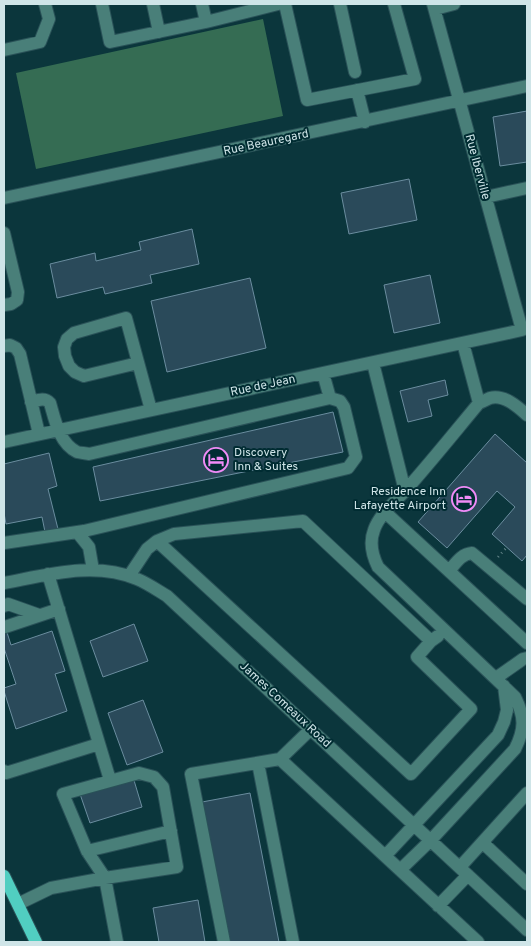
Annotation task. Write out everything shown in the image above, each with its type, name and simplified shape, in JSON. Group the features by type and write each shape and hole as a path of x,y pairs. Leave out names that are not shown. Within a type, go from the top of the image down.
{"main road":[{"path":"4,876 36,942"}],"street":[{"path":"4,50 40,42 49,19 45,4"},
{"path":"102,4 110,42 206,22 278,4"},
{"path":"153,4 159,32"},
{"path":"202,4 206,22"},
{"path":"285,4 307,100 415,78 394,4"},
{"path":"340,4 355,72"},
{"path":"434,7 454,4"},
{"name":"Rue Iberville","path":"434,7 522,330"},
{"name":"Rue Beauregard","path":"4,198 527,86"},
{"path":"357,90 365,122"},
{"path":"486,197 527,188"},
{"path":"4,233 18,292 17,300 4,306"},
{"path":"138,363 84,376 75,372 69,366 64,347 67,339 74,333 126,318 151,410"},
{"name":"Rue de Jean","path":"4,442 522,330"},
{"path":"462,343 479,404"},
{"path":"4,346 10,345 16,348 20,354 39,434"},
{"path":"373,362 405,491"},
{"path":"323,373 330,398"},
{"path":"400,870 431,840 515,749 525,723 521,708 515,697 378,567 371,544 374,530 385,512 479,404 492,397 505,399 518,406 527,415"},
{"path":"4,543 77,532 348,468 356,457 344,406 340,401 330,398 89,454 78,452 67,444 58,430 50,403 47,400 31,402"},
{"path":"385,512 527,642"},
{"path":"128,576 147,549 157,541 174,534 303,521 432,641"},
{"path":"77,532 89,547 93,570"},
{"path":"157,541 410,774 471,709 417,657 432,641 446,631"},
{"path":"449,571 460,558 472,553 527,599"},
{"name":"James Comeaux Road","path":"4,583 84,569 101,570 128,576 150,585 167,596 527,930"},
{"path":"48,574 110,780"},
{"path":"4,606 8,604 39,615"},
{"path":"5,627 58,609"},
{"path":"500,682 523,659 527,658"},
{"path":"385,856 498,735 507,710 500,682"},
{"path":"224,942 191,774 280,759 311,729"},
{"path":"4,771 6,773 99,744"},
{"path":"280,759 478,942"},
{"path":"258,763 293,942"},
{"path":"18,904 51,888 105,878 177,867 163,787 154,777 139,773 63,794 86,851 105,878 117,942"},
{"path":"438,906 482,843 527,793"},
{"path":"86,851 170,831"},
{"path":"482,843 527,884"}],"path":[{"path":"497,558 507,547"}],"green space":[{"path":"263,19 283,116 36,169 16,73"}],"building":[{"path":"527,111 527,162 500,166 493,117"},
{"path":"409,179 417,220 349,234 341,193"},
{"path":"192,229 199,264 150,275 152,283 105,294 103,287 57,298 50,264 95,253 96,261 141,250 139,242"},
{"path":"430,275 440,323 394,333 384,285"},
{"path":"250,278 266,348 167,372 151,301"},
{"path":"445,380 448,395 428,400 432,416 408,422 400,391"},
{"name":"Discovery Inn & Suites","path":"333,412 343,452 100,501 93,467"},
{"name":"Residence Inn Lafayette Airport","path":"495,434 527,463 527,555 522,561 492,534 515,507 497,491 447,548 418,522"},
{"path":"49,453 57,486 48,489 58,529 45,532 42,517 6,524 4,513 4,464"},
{"path":"4,623 11,645 52,631 65,671 55,674 67,711 16,729 4,691 4,688 16,684 4,648"},
{"path":"134,624 148,661 103,677 90,641"},
{"path":"143,700 163,752 127,765 108,713"},
{"path":"133,777 142,807 90,823 80,794"},
{"path":"250,793 279,942 230,942 202,802"},
{"path":"198,900 205,942 159,942 153,908"}],"place":[{"name":"Discovery Inn & Suites","path":"216,460"},
{"name":"Residence Inn Lafayette Airport","path":"464,499"}]}
